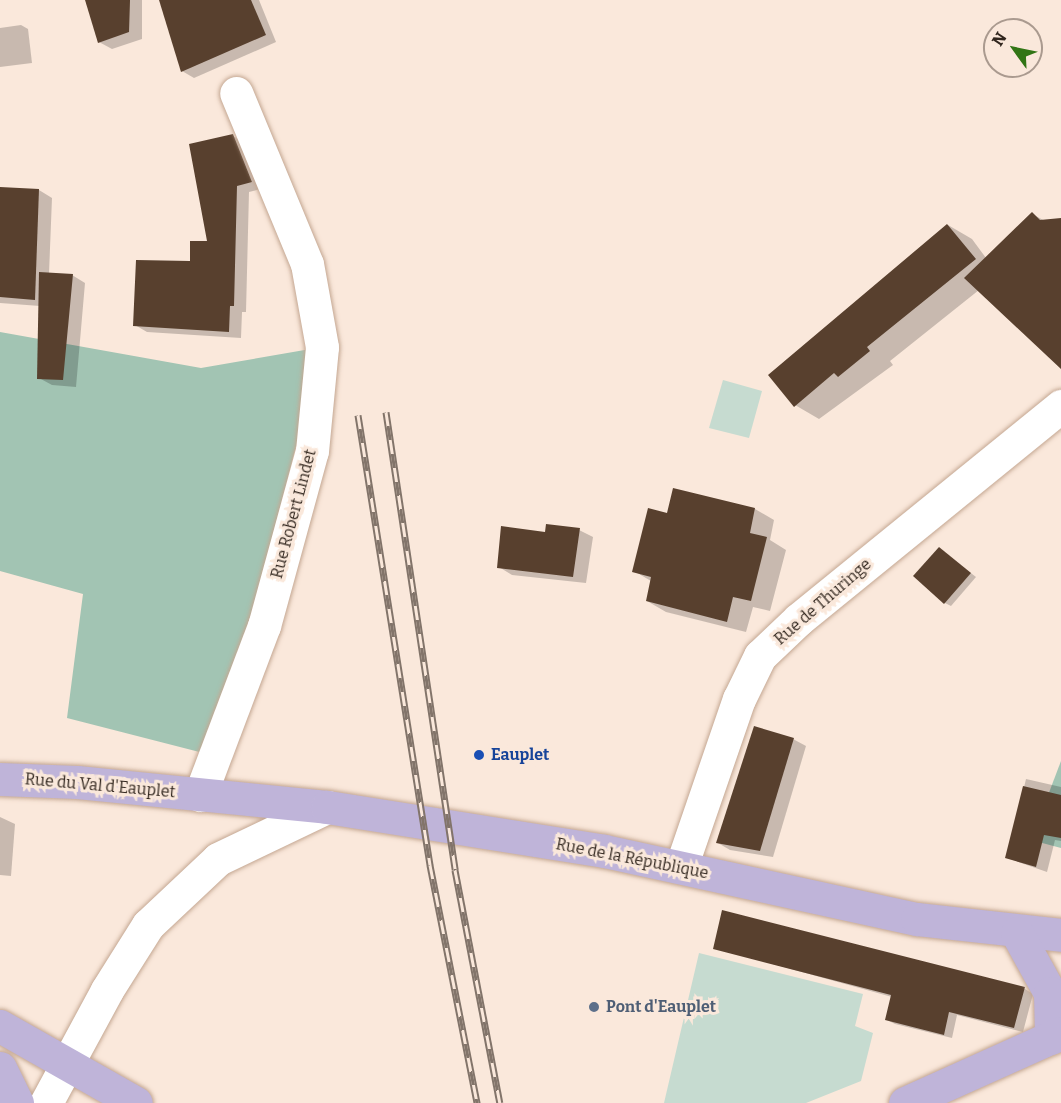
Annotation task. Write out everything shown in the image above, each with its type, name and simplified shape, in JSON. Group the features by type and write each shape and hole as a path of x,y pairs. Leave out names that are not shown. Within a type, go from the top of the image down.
{"main road":[{"name":"Rue du Val d'Eauplet","path":"0,779 77,782 200,795"},
{"name":"Rue de la République","path":"200,795 327,807 681,867 917,919 1017,933 1061,935"},
{"path":"905,1103 1056,1035 1050,993 1017,933"},
{"path":"0,1026 136,1103"},
{"path":"0,1068 17,1103"}],"street":[{"name":"Rue Robert Lindet","path":"200,795 264,627 309,462 322,347 308,264 236,93"},
{"name":"Rue de Thuringe","path":"681,867 739,699 760,656 799,619 1061,406"},
{"path":"46,1103 127,955 148,925 195,878 235,850 327,807"}],"green space":[{"path":"0,332 201,368 322,347 215,756 67,718 83,594 0,571"},
{"path":"723,380 762,391 749,438 709,428"},
{"path":"1061,761 1061,848 1031,840"},
{"path":"699,953 863,994 855,1026 873,1033 861,1081 806,1103 664,1103"}],"building":[{"path":"85,0 130,0 129,32 98,43"},
{"path":"159,0 251,0 266,35 181,72"},
{"path":"233,134 252,182 237,186 234,306 230,306 229,332 133,326 136,260 190,261 190,241 207,241 189,144"},
{"path":"0,187 39,189 35,300 0,297"},
{"path":"1032,212 1040,220 1061,218 1061,369 964,278"},
{"path":"947,224 976,259 867,347 870,351 838,377 834,373 794,407 768,375"},
{"path":"39,272 73,274 63,380 37,379"},
{"path":"673,488 755,508 750,533 767,537 751,601 733,597 727,622 646,601 651,577 632,572 648,508 667,513"},
{"path":"546,524 580,528 573,577 497,568 501,526 545,532"},
{"path":"939,547 971,573 944,604 913,576"},
{"path":"754,726 794,738 760,851 716,843"},
{"path":"1023,786 1061,795 1061,838 1044,835 1036,867 1005,858"},
{"path":"722,910 1025,987 1014,1028 949,1012 944,1035 885,1020 891,995 713,949"}],"railway":[{"path":"386,412 455,870 500,1103"},
{"path":"358,415 430,865 477,1103"}],"place":[{"name":"Eauplet","path":"479,755"},
{"name":"Pont d'Eauplet","path":"594,1007"}]}
